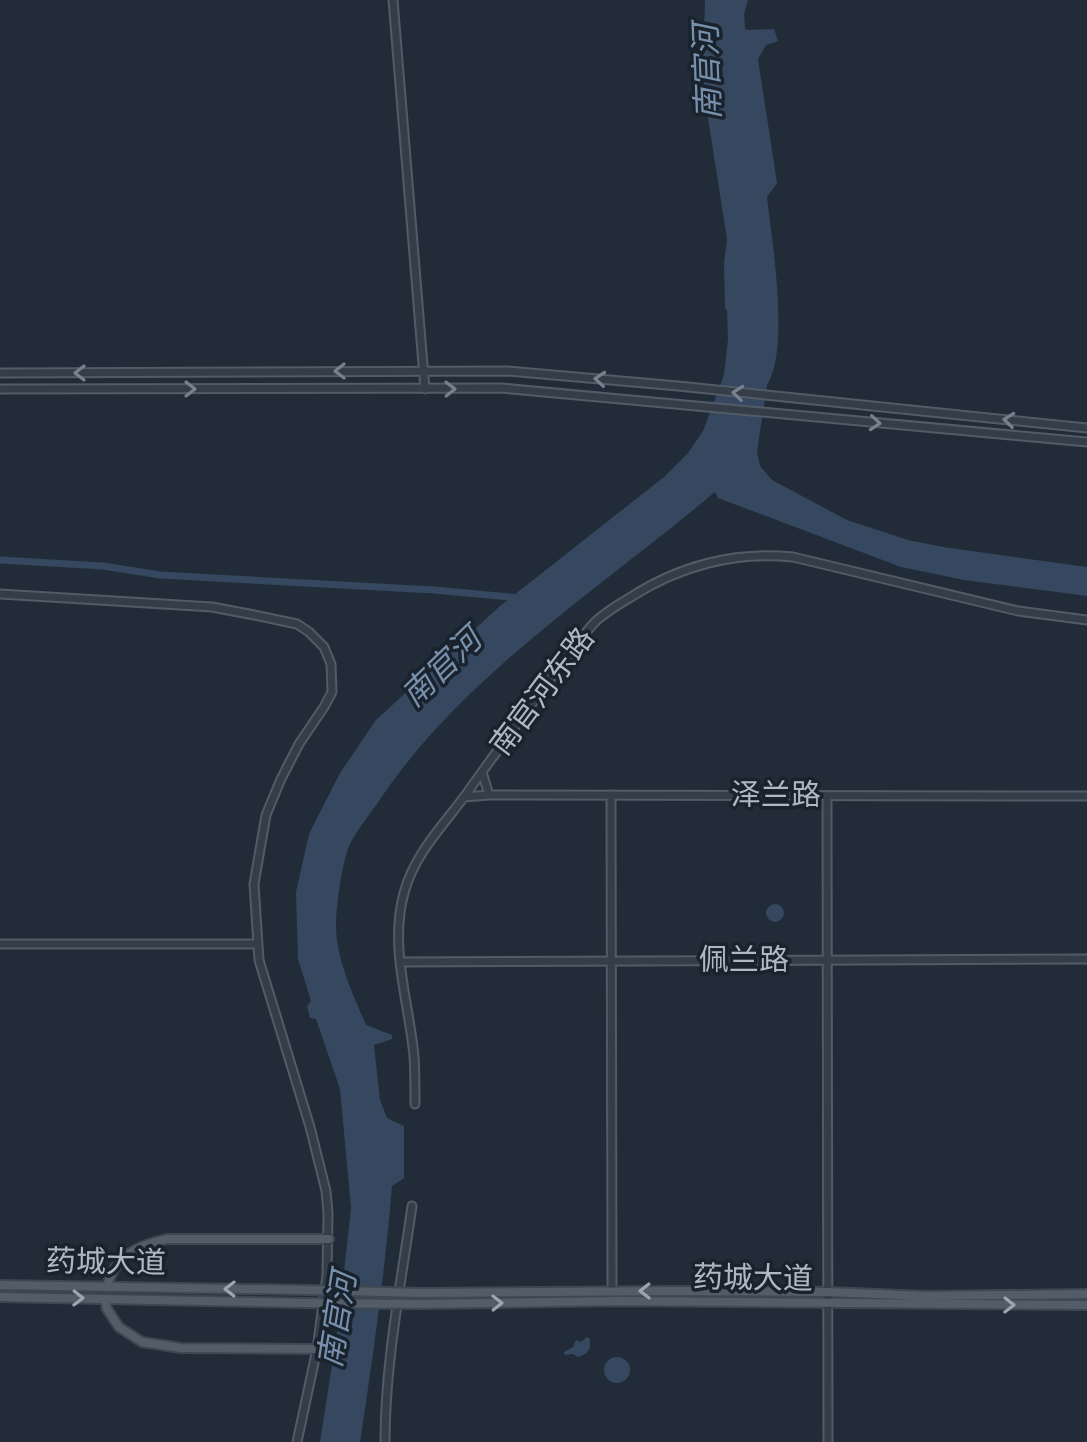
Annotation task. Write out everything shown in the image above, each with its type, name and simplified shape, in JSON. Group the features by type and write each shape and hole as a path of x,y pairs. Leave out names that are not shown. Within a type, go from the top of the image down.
{"main road":[{"path":"107,1287 115,1265 129,1253 149,1243 167,1239 329,1239"},
{"name":"药城大道","path":"0,1285 421,1293 1087,1294"},
{"name":"药城大道","path":"0,1297 419,1304 616,1301 1087,1305"},
{"path":"105,1299 107,1309 119,1327 142,1342 181,1348 317,1349"}],"street":[{"path":"393,0 425,389"},
{"path":"0,373 507,371 1087,428"},
{"path":"0,389 501,388 1087,442"},
{"name":"南官河东路","path":"415,1104 414,1057 398,944 403,896 409,874 421,853 574,647 598,620 641,590 684,570 753,556 793,557 1018,611 1087,620"},
{"path":"0,594 212,607 297,624 324,647 331,664 332,692 299,744 266,815 254,884 259,960 310,1127 326,1191 329,1239 327,1275 317,1349 297,1442"},
{"path":"482,772 489,795"},
{"path":"611,795 612,1291"},
{"path":"827,796 828,1442"},
{"name":"泽兰路","path":"464,797 1087,796"},
{"path":"0,944 257,944"},
{"name":"佩兰路","path":"400,962 1087,959"},
{"path":"385,1442 391,1357 412,1206"}],"water":[{"name":"南官河","path":"705,0 748,0 744,14 745,28 774,29 778,41 766,45 758,59 777,183 767,197 778,294 777,346 774,368 767,385 757,452 760,466 772,480 847,520 908,540 1087,567 1087,596 964,580 901,567 718,498 715,492 537,634 453,711 415,753 361,826 350,844 342,872 336,918 339,952 366,1025 392,1035 392,1039 374,1045 380,1100 387,1118 404,1126 404,1178 392,1186 360,1442 320,1442 338,1326 351,1208 340,1089 316,1019 310,1018 307,1006 311,1001 298,959 296,892 309,834 340,773 376,720 500,606 664,477 688,453 703,431 724,375 728,339 724,263 727,239 704,93"},
{"path":"775,904 784,913 775,922 766,913"},
{"path":"587,1337 590,1347 587,1353 578,1357 565,1355 564,1352 573,1347 576,1340 581,1342"},
{"path":"617,1357 626,1361 630,1370 626,1379 617,1383 608,1379 604,1370 608,1361"}],"waterway":[{"path":"0,560 103,566 160,575 434,590 520,598"}]}
